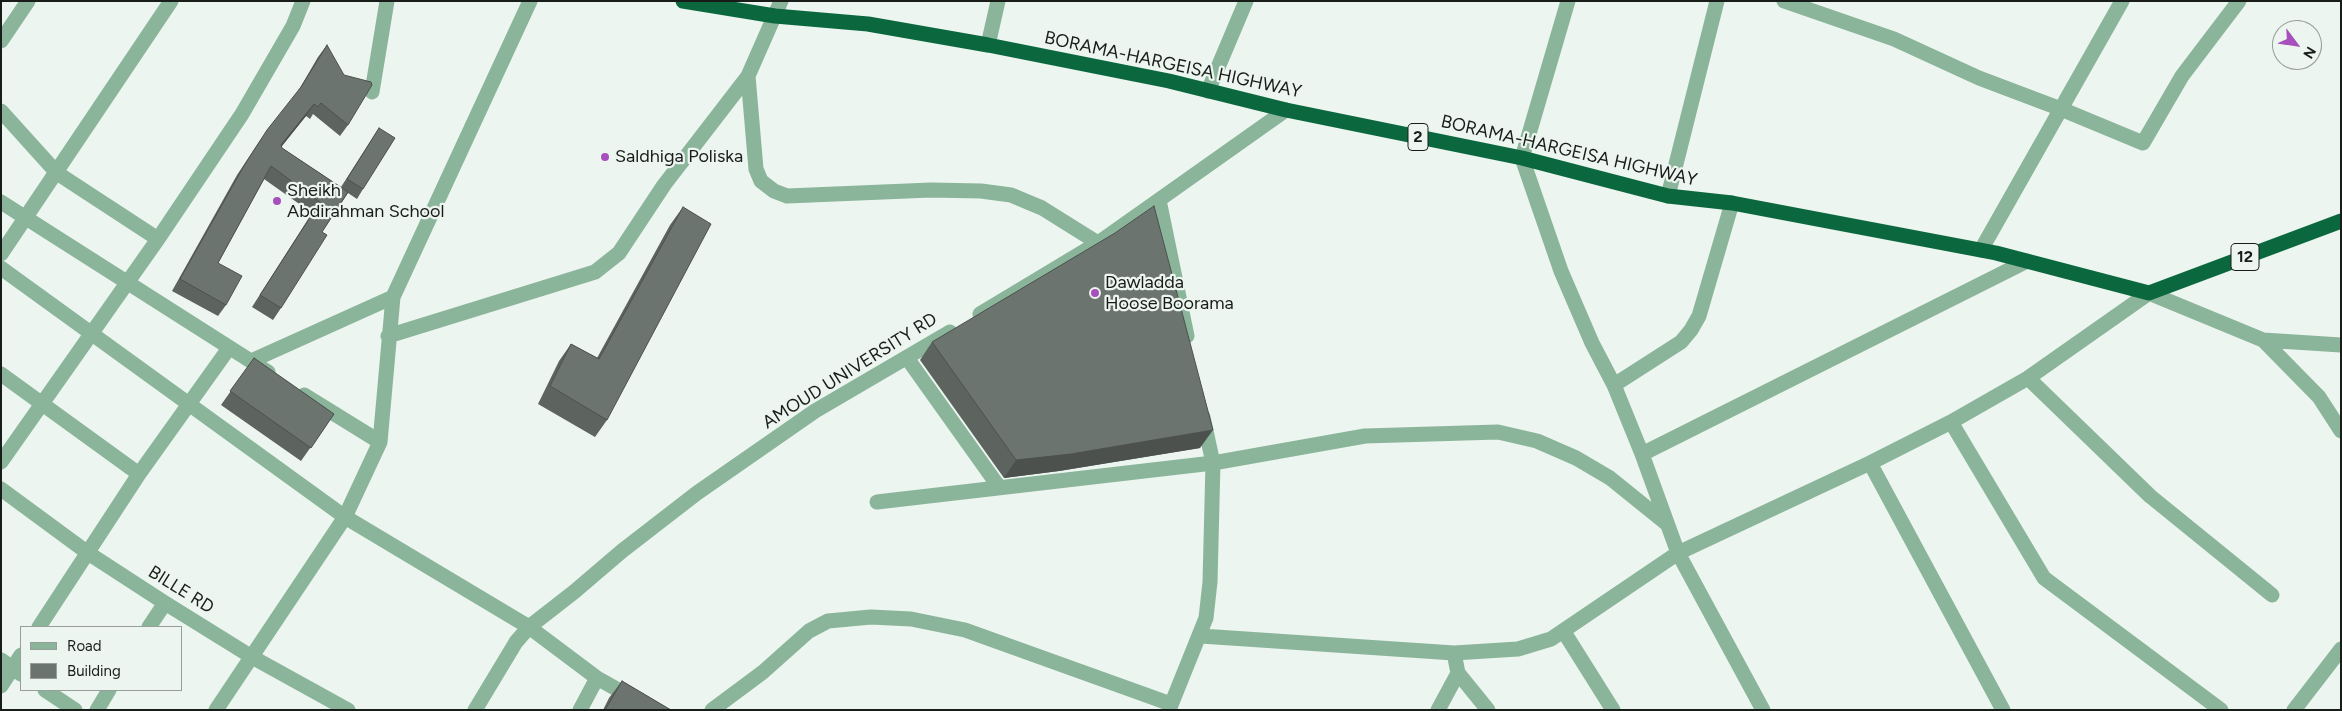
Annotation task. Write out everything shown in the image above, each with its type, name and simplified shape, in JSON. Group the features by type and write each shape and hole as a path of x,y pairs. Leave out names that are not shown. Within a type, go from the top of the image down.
{"highway":[{"name":"BORAMA-HARGEISA HIGHWAY","path":"683,1 774,16 868,24 988,44 1170,81 1286,110 1522,158 1668,196 1732,203 1981,250 2149,293"},
{"name":"12","path":"2149,293 2341,221"}],"street":[{"path":"1,41 28,1"},
{"path":"1,254 57,173 170,1"},
{"path":"1,462 158,240 242,114 293,26 303,1"},
{"path":"372,92 387,1"},
{"path":"216,710 345,517 380,442 393,297 530,1"},
{"path":"388,336 595,272 619,253 664,185 748,76 781,1"},
{"path":"988,44 998,1"},
{"path":"1568,1 1522,158 1561,271 1592,343 1614,385 1642,454 1678,553 1763,710"},
{"path":"1668,196 1717,1"},
{"path":"1784,1 1894,39 1979,78 2061,108 2142,143 2182,76 2239,1"},
{"path":"1981,250 2122,1"},
{"path":"1208,91 1241,3"},
{"path":"748,76 756,168 761,181 774,191 787,196 931,190 991,192 1011,195 1042,208 1098,243"},
{"name":"AMOUD UNIVERSITY RD","path":"475,710 511,650 529,627 697,493 815,411 1098,243 1286,110"},
{"path":"1,111 57,173 158,240"},
{"path":"1159,200 1189,346"},
{"path":"1,202 380,442"},
{"path":"1614,385 1681,342 1691,330 1699,316 1732,203"},
{"path":"1642,454 2027,261"},
{"path":"1,268 92,332 345,517 529,627 598,678 654,710"},
{"path":"1201,636 1454,653 1518,649 1551,639 1678,553 1870,463 1951,422 2028,378 2149,293 2263,340 2341,345"},
{"path":"251,361 393,297"},
{"path":"2263,340 2318,397 2341,431"},
{"path":"40,626 139,474 229,348"},
{"path":"907,358 999,487"},
{"path":"1,374 139,474"},
{"path":"2028,378 2150,496 2272,595"},
{"path":"712,710 764,672 809,631 828,620 871,617 911,619 965,630 1170,707 1201,636 1206,618 1210,582 1213,463 1201,404"},
{"path":"1951,422 2044,578 2221,710"},
{"path":"877,502 1213,463 1365,436 1498,432 1537,441 1576,458 1610,478 1667,524"},
{"path":"1870,463 2003,710"},
{"name":"BILLE RD","path":"1,489 88,553 165,603 252,657 348,710"},
{"path":"150,626 165,603"},
{"path":"1564,632 1613,710"},
{"path":"2294,710 2341,649"},
{"path":"1454,653 1458,673 1488,710"},
{"path":"1,686 20,656"},
{"path":"1438,710 1458,673"},
{"path":"580,710 598,678"},
{"path":"46,691 75,710"},
{"path":"96,710 108,691"}],"building":[{"path":"327,45 344,75 371,82 372,85 348,125 321,103 318,107 314,104 281,145 282,148 348,192 322,232 327,235 281,308 260,295 320,202 271,166 218,263 242,276 226,305 180,279 245,164 267,130 301,87"},
{"path":"379,128 395,138 363,189 347,179"},
{"name":"Dawladda Hoose Boorama","path":"1154,206 1213,430 1071,454 1016,460 932,342 1115,233"},
{"path":"683,207 711,224 607,420 550,386 571,344 599,359"},
{"path":"254,358 334,414 311,448 230,391"},
{"path":"622,681 671,710 605,710"}],"place":[{"name":"Saldhiga Poliska","path":"605,157"},
{"name":"Sheikh Abdirahman School","path":"277,201"},
{"name":"Dawladda Hoose Boorama","path":"1095,293"}]}
